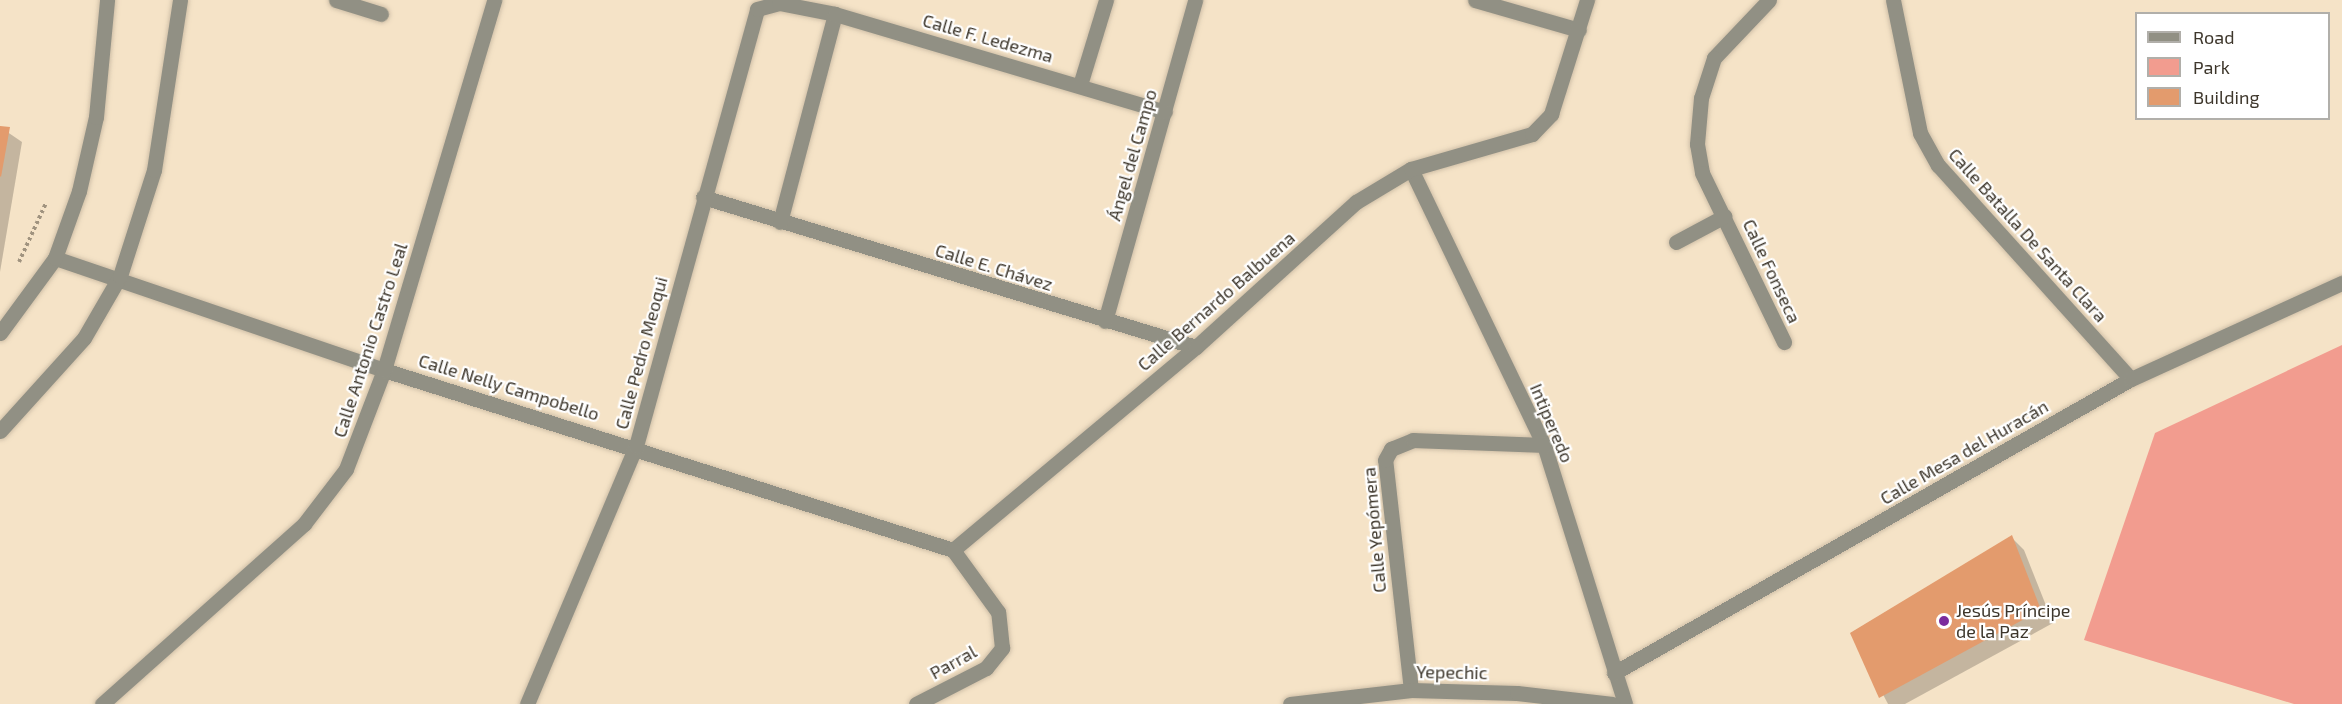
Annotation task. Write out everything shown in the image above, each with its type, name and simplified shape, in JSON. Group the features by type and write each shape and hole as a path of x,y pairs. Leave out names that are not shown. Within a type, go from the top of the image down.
{"street":[{"path":"0,333 55,258 79,191 96,117 107,0"},
{"path":"0,430 84,338 120,276 154,170 180,0"},
{"path":"336,0 381,14"},
{"name":"Calle Antonio Castro Leal","path":"102,704 323,502 346,470 384,370 494,0"},
{"path":"1080,85 1106,0"},
{"name":"Ángel del Campo","path":"1105,321 1195,0"},
{"path":"1475,0 1579,30 1587,0"},
{"name":"Calle Fonseca","path":"1768,0 1714,58 1701,98 1697,135 1702,173 1725,216 1784,342"},
{"name":"Calle Batalla De Santa Clara","path":"1893,0 1920,133 1938,165 2131,379"},
{"name":"Calle F. Ledezma","path":"764,5 835,14 1165,112"},
{"name":"Calle Pedro Meoqui","path":"527,704 636,446 753,17 764,5"},
{"path":"780,222 835,14"},
{"name":"Calle Bernardo Balbuena","path":"953,550 1196,347 1356,202 1411,169 1532,134 1551,114 1579,30"},
{"name":"Intiperedo","path":"1411,169 1544,445 1625,704"},
{"name":"Calle E. Chávez","path":"704,197 1196,347"},
{"name":"Calle Fonseca","path":"1676,242 1725,216"},
{"name":"Calle Nelly Campobello","path":"55,258 120,276 384,370 636,446 953,550"},
{"name":"Calle Mesa del Huracán","path":"1614,673 2131,379 2342,283"},
{"name":"Calle Yepómera","path":"1411,690 1385,460 1391,449 1413,440 1544,445"},
{"name":"Parral","path":"916,704 986,668 1002,648 998,612 953,550"},
{"name":"Yepechic","path":"1290,704 1411,690 1517,693 1612,704"}],"path":[{"path":"16,268 48,198"}],"green space":[{"path":"2342,345 2342,704 2294,704 2084,640 2155,433"}],"building":[{"path":"0,126 10,127 1,177 0,176"},
{"name":"Jesús Príncipe de la Paz","path":"2012,535 2041,610 1879,698 1850,633"}],"place":[{"name":"Jesús Príncipe de la Paz","path":"1944,621"}]}
